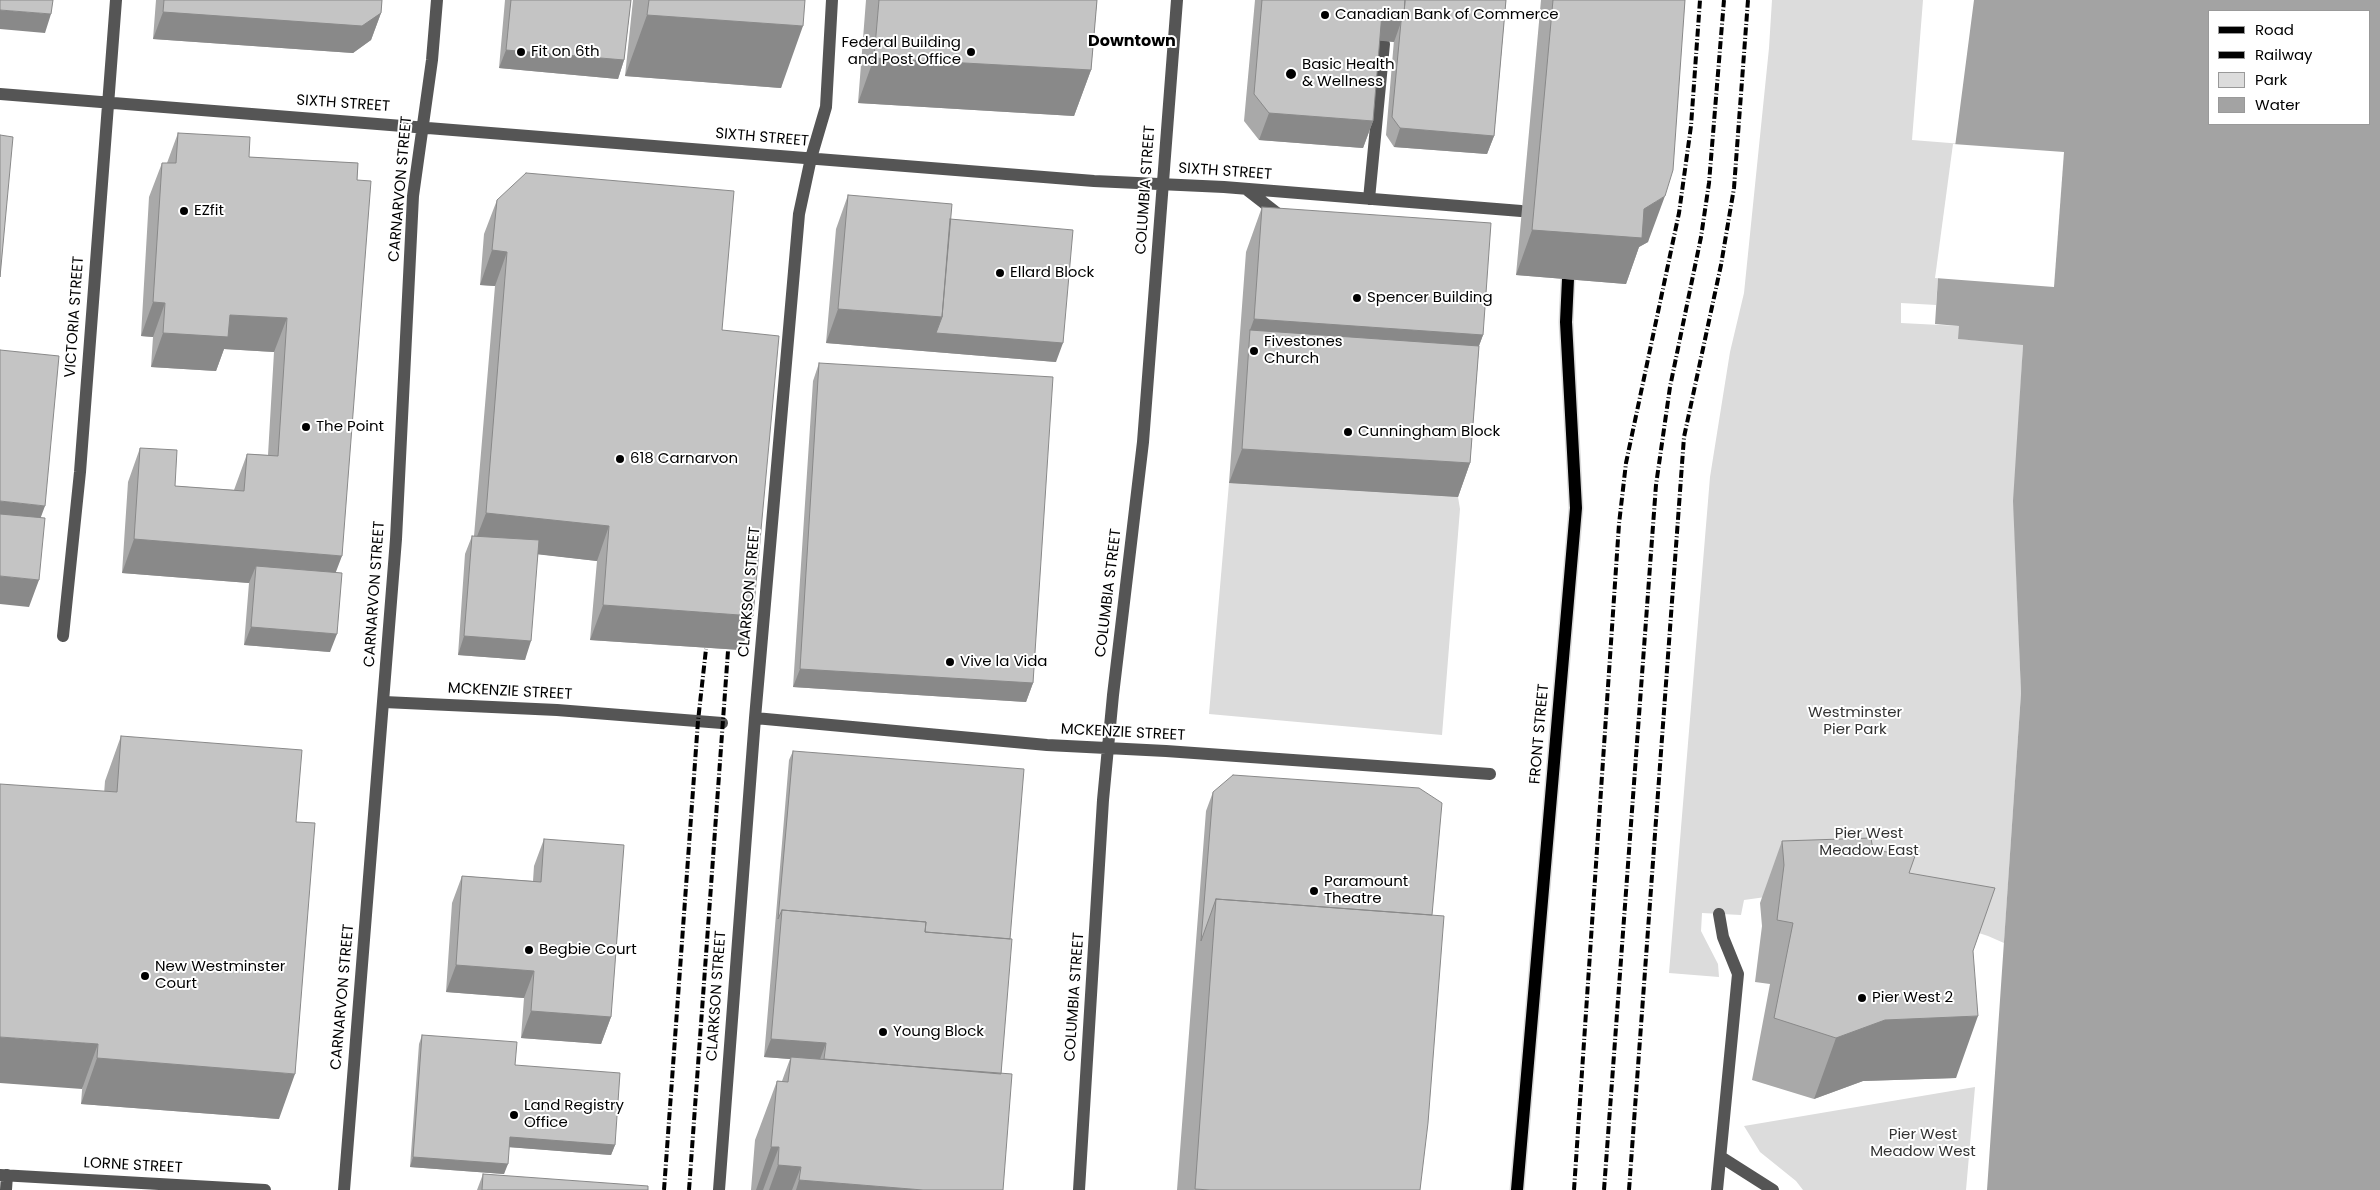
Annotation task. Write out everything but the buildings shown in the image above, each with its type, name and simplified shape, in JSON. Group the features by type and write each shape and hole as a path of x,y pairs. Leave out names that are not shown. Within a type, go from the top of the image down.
{"main road":[{"name":"FRONT STREET","path":"1517,1190 1576,508 1566,322 1568,280"}],"street":[{"name":"VICTORIA STREET","path":"63,636 80,472 101,174 109,102 116,0"},
{"name":"CARNARVON STREET","path":"344,1190 396,539 414,196 432,60 437,0"},
{"name":"CLARKSON STREET","path":"719,1190 755,718 799,214 811,158 826,108 832,0"},
{"name":"COLUMBIA STREET","path":"1079,1190 1108,748 1143,442 1177,0"},
{"path":"1369,199 1384,44"},
{"name":"SIXTH STREET","path":"0,94 422,126 1094,181 1246,189 1521,211"},
{"path":"1246,189 1295,228"},
{"name":"MCKENZIE STREET","path":"384,702 635,716 722,723"},
{"name":"MCKENZIE STREET","path":"755,718 1047,745 1490,774"},
{"path":"1717,1190 1738,974 1723,937 1719,914"},
{"path":"1721,1157 1773,1190"},
{"path":"3,1175 6,1190"},
{"name":"LORNE STREET","path":"3,1175 265,1190"}],"green space":[{"name":"Westminster Pier Park","path":"1772,0 1923,0 1912,140 2064,152 1938,278 1936,305 1901,303 1901,323 1959,326 1959,339 2023,344 2014,510 2021,693 2004,943 1988,936 1838,887 1744,900 1741,915 1702,913 1701,931 1718,964 1719,977 1669,973 1710,477 1730,352 1744,293 1769,48"},
{"path":"1229,483 1458,497 1460,509 1442,735 1209,714"},
{"name":"Pier West Meadow West","path":"1975,1087 1966,1190 1803,1190 1796,1181 1760,1152 1744,1126"}],"water":[{"path":"1974,0 2380,0 2380,1190 1987,1190 2021,693 2013,501 2023,345 1958,339 1959,326 1935,324 1938,278"}],"pier":[{"path":"1953,144 2064,152 2054,287 1935,278"}],"railway":[{"path":"1574,1190 1619,524 1626,463 1679,213 1691,126 1700,0"},
{"path":"1604,1190 1656,485 1670,387 1701,237 1709,183 1724,0"},
{"path":"1629,1190 1684,437 1721,265 1734,188 1748,0"},
{"path":"664,1190 698,721 706,649"},
{"path":"689,1190 728,651"}],"place":[{"name":"Canadian Bank of Commerce","path":"1325,15"},
{"name":"Fit on 6th","path":"521,52"},
{"name":"Federal Building and Post Office","path":"971,52"},
{"name":"Basic Health & Wellness","path":"1291,74"},
{"name":"EZfit","path":"184,211"},
{"name":"Ellard Block","path":"1000,273"},
{"name":"Spencer Building","path":"1357,298"},
{"name":"Fivestones Church","path":"1254,351"},
{"name":"The Point","path":"306,427"},
{"name":"Cunningham Block","path":"1348,432"},
{"name":"618 Carnarvon","path":"620,459"},
{"name":"Vive la Vida","path":"950,662"},
{"name":"Paramount Theatre","path":"1314,891"},
{"name":"Begbie Court","path":"529,950"},
{"name":"New Westminster Court","path":"145,976"},
{"name":"Pier West 2","path":"1862,998"},
{"name":"Young Block","path":"883,1032"},
{"name":"Land Registry Office","path":"514,1115"}],"district":[{"name":"Downtown","path":"1132,42"}],"park label":[{"name":"Pier West Meadow East","path":"1869,842"}]}
